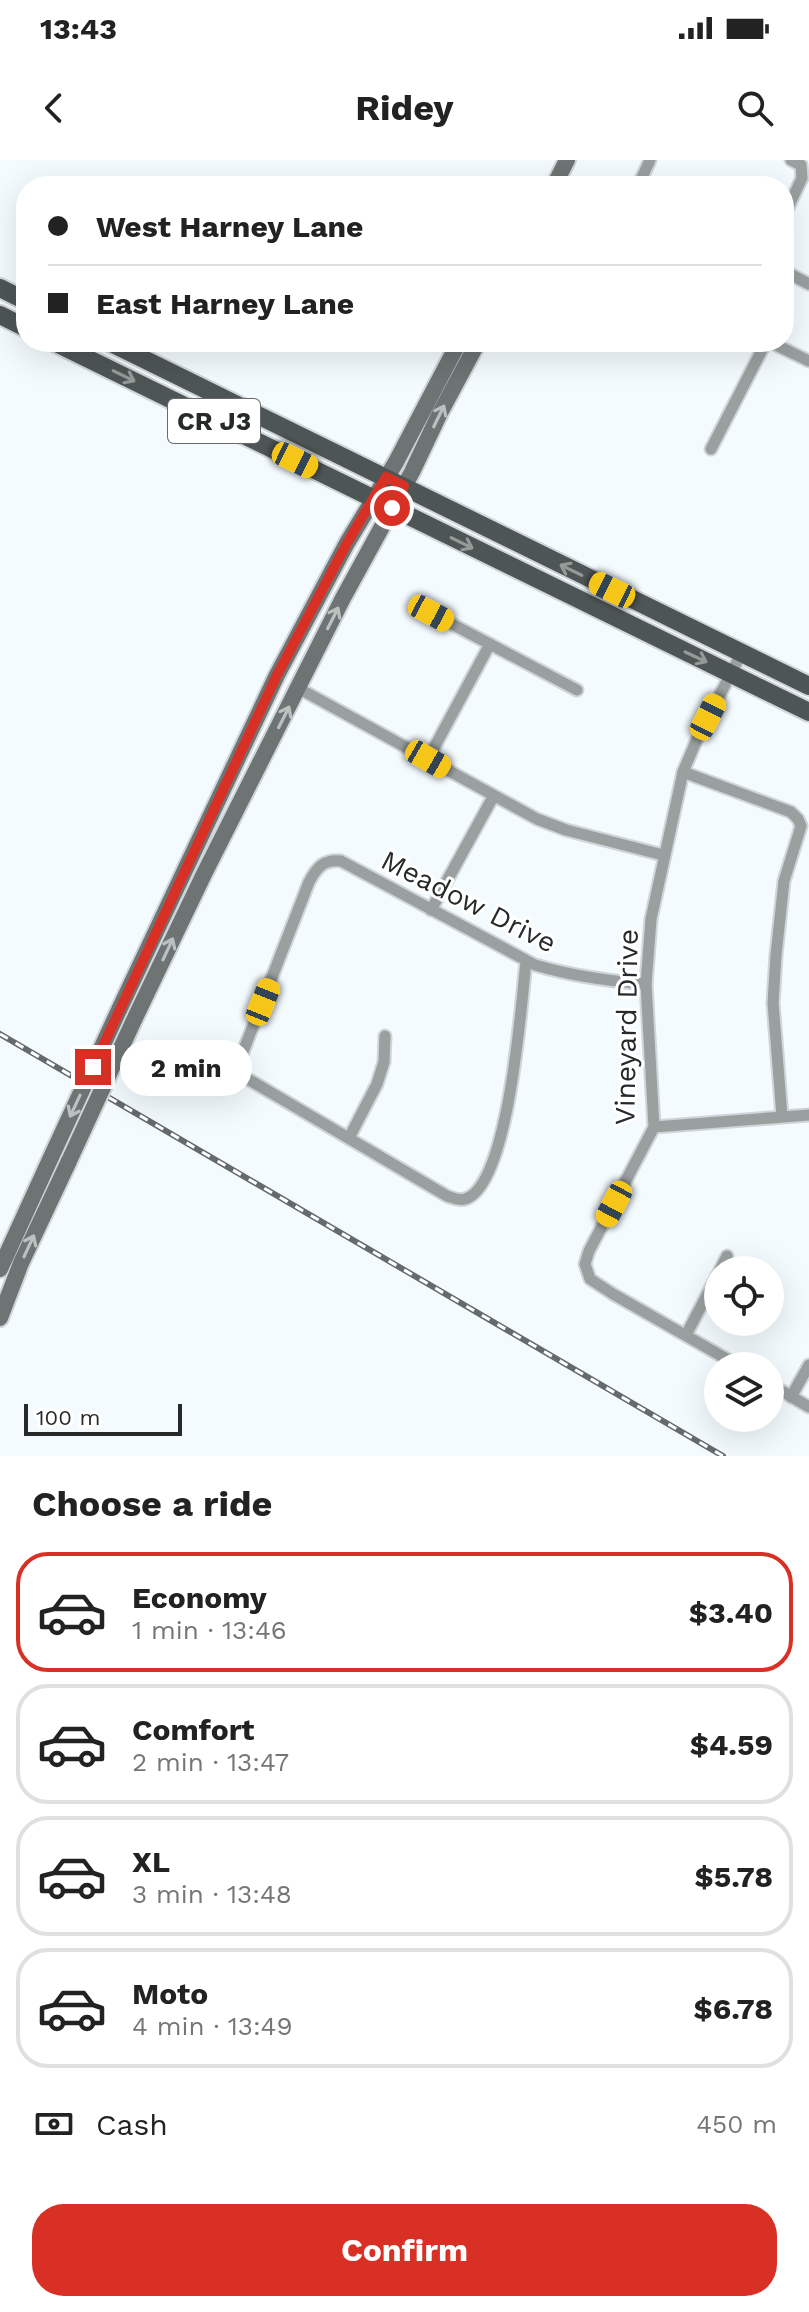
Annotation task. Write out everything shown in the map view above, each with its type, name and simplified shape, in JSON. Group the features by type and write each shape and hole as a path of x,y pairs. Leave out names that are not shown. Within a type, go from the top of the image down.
{"main road":[{"name":"CR J3","path":"74,352 809,712"},
{"name":"CR J3","path":"130,352 809,686"},
{"path":"0,1318 119,1010 277,675 454,352"},
{"path":"0,1269 134,1020 343,598 473,352"}],"street":[{"path":"791,160 801,165 802,178 794,195"},
{"path":"711,449 763,352"},
{"path":"790,352 809,361"},
{"path":"431,613 577,690"},
{"path":"428,759 490,644"},
{"name":"Vineyard Drive","path":"686,1335 590,1279 585,1269 587,1258 654,1127 646,984 651,919 683,772 741,654"},
{"path":"298,688 537,819 566,830 663,855"},
{"path":"683,772 791,812 801,826 787,867 776,955 773,1003 782,1116"},
{"path":"431,910 493,797"},
{"name":"Meadow Drive","path":"349,1138 246,1078 239,1065 309,882 321,865 331,860 341,861 526,962 562,973 646,984"},
{"path":"385,1036 384,1062 377,1084 349,1138 447,1196 458,1200 473,1195 484,1181 506,1123 526,962"},
{"path":"654,1127 809,1115"},
{"path":"704,1301 686,1335 715,1352"},
{"path":"791,1397 809,1365"},
{"path":"784,1393 809,1407"}],"railway":[{"path":"0,1034 723,1456"}],"route":[{"path":"93,1067 277,675 386,477 404,486 392,508"}]}
